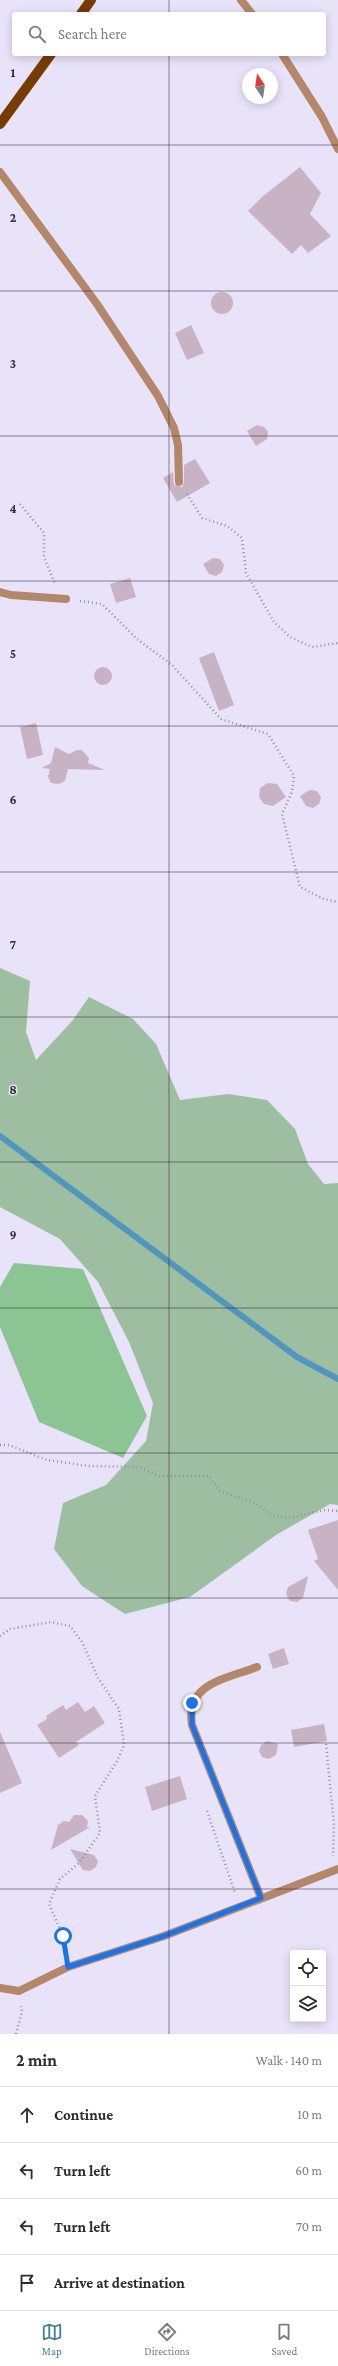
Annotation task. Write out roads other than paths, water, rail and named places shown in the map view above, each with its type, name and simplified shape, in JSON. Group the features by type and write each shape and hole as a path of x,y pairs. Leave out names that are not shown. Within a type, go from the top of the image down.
{"main road":[{"path":"82,12 91,0"},
{"path":"0,124 50,56"}],"street":[{"path":"241,0 250,12"},
{"path":"283,56 322,117 338,149"},
{"path":"0,172 97,304 158,396 174,428 178,445 179,482"},
{"path":"0,592 26,597 66,599"},
{"path":"257,1667 204,1688 192,1703 190,1716 192,1725 261,1898"},
{"path":"0,1988 19,1991 68,1967 164,1936 335,1870"}],"waterway":[{"path":"0,1136 297,1357 338,1379"}]}
